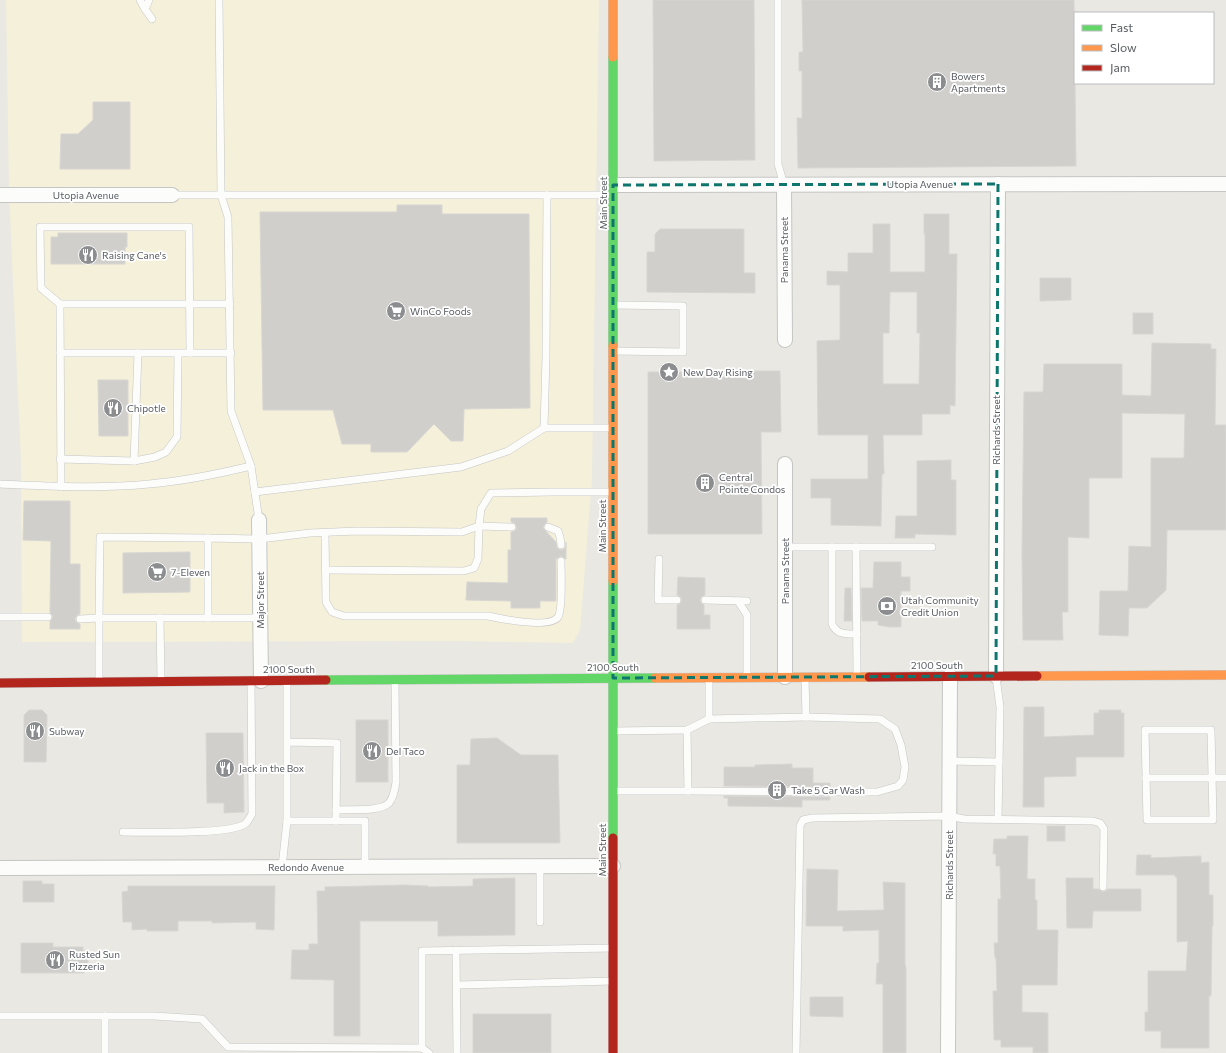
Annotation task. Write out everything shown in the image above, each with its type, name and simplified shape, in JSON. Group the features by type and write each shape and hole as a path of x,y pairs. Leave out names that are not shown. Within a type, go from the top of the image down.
{"main road":[{"name":"Main Street","path":"613,1053 614,0"},
{"name":"2100 South","path":"0,683 1226,675"}],"street":[{"name":"Richards Street","path":"996,676 998,184"},
{"name":"Utopia Avenue","path":"614,190 784,185 1226,184"},
{"name":"Panama Street","path":"784,185 785,340"},
{"name":"Utopia Avenue","path":"0,195 172,195"},
{"name":"Panama Street","path":"785,464 785,677"},
{"name":"Major Street","path":"256,681 260,618 259,520"},
{"name":"Richards Street","path":"948,1053 950,676"},
{"name":"Redondo Avenue","path":"0,868 613,866"}],"lane":[{"path":"140,0 152,19"},
{"path":"145,9 150,0"},
{"path":"219,0 221,195 228,217 231,411 252,466 259,520"},
{"path":"778,0 778,164 784,185"},
{"path":"172,195 547,195 614,190"},
{"path":"544,428 547,195"},
{"path":"190,353 190,304 190,227 40,227 41,288 60,304 190,304 230,304"},
{"path":"60,304 61,486"},
{"path":"614,305 683,306 683,352 614,351"},
{"path":"60,353 231,353"},
{"path":"134,461 138,353"},
{"path":"60,459 134,461 155,457 166,452 177,437 178,354"},
{"path":"255,492 461,467 508,451 544,428 614,428"},
{"path":"0,484 85,487 149,484 198,478 252,466"},
{"path":"326,570 464,571 474,568 478,559 481,509 491,493 613,492"},
{"path":"99,682 100,537 260,539 357,531 462,532 479,526 512,527"},
{"path":"548,527 558,531 561,545"},
{"path":"325,533 326,602 332,612 344,616 488,616 509,621 550,622 558,617 560,609 561,561"},
{"path":"208,538 208,618"},
{"path":"784,547 932,547"},
{"path":"832,547 832,624 834,630 842,634 857,634"},
{"path":"856,547 857,677"},
{"path":"659,559 658,600 677,600"},
{"path":"704,600 747,600"},
{"path":"738,600 747,615 747,678"},
{"path":"0,617 48,617"},
{"path":"80,618 260,618"},
{"path":"160,618 161,681"},
{"path":"996,676 1000,707 998,819"},
{"path":"805,677 806,718"},
{"path":"709,678 709,719"},
{"path":"282,867 287,821 287,680"},
{"path":"336,810 382,807 392,798 396,782 395,680"},
{"path":"123,832 214,831 233,828 245,824 252,814 256,681"},
{"path":"613,731 687,730 709,719 880,719 895,729 901,745 905,767 903,780 898,786 877,792 613,791"},
{"path":"687,730 688,791"},
{"path":"1145,730 1211,730 1213,778 1213,820 1147,820 1145,730"},
{"path":"287,742 337,743 336,821"},
{"path":"949,761 999,762"},
{"path":"1146,778 1226,778"},
{"path":"796,1053 800,826 803,820 812,818 949,816 964,819 1093,821 1100,823 1104,829 1103,887"},
{"path":"287,821 365,821 365,867"},
{"path":"540,866 540,922"},
{"path":"422,1048 422,950 613,948"},
{"path":"456,950 457,1053"},
{"path":"457,985 613,981"},
{"path":"0,1016 154,1016 202,1019 228,1050 422,1048 429,1053"},
{"path":"105,1016 105,1053"}],"highlighted area":[{"path":"998,184 996,676 613,678 613,185"}],"shaded area":[{"path":"6,0 599,0 592,479 580,630 573,643 452,641 22,642 21,462 9,192"}],"building":[{"path":"653,0 754,0 755,160 654,161"},
{"name":"Bowers Apartments","path":"802,0 1074,0 1076,166 798,168 797,118 802,118 802,71 799,71 799,52 803,52"},
{"path":"93,102 130,102 130,169 60,169 61,134 78,134 93,120"},
{"name":"WinCo Foods","path":"397,205 442,205 442,214 529,214 530,408 464,409 463,441 451,441 434,424 407,452 371,452 371,444 342,444 333,410 263,410 260,212 397,212"},
{"path":"924,214 949,214 949,254 957,254 955,406 950,405 950,414 922,414 922,435 883,435 884,474 882,474 881,526 831,525 831,498 811,498 811,479 868,479 868,435 818,435 817,341 840,340 840,285 827,285 827,271 848,272 848,253 873,253 873,224 890,224 890,272 925,272","holes":["890,292 917,292 917,333 920,333 919,384 883,384 883,333 889,333"]},
{"path":"660,229 744,229 744,273 755,273 755,293 647,292 647,252 655,252 655,234"},
{"name":"Raising Cane's","path":"58,233 127,233 125,264 51,264 51,237 58,237"},
{"path":"1040,278 1071,278 1071,300 1040,301"},
{"path":"1133,313 1153,313 1153,334 1133,334"},
{"path":"1152,343 1211,344 1211,349 1216,349 1215,425 1226,425 1226,530 1167,530 1166,590 1147,608 1129,608 1128,636 1099,635 1100,591 1128,591 1129,546 1151,547 1151,458 1184,458 1185,414 1122,413 1122,478 1089,478 1089,538 1068,537 1068,612 1062,612 1063,640 1023,640 1022,551 1024,392 1043,392 1044,364 1122,364 1122,395 1151,396"},
{"name":"Central Pointe Condos","path":"744,371 780,371 781,432 761,432 762,534 648,534 648,372 684,372 686,377 744,377"},
{"name":"Chipotle","path":"98,380 128,380 128,436 99,436"},
{"path":"951,460 951,480 956,480 956,535 915,534 915,538 895,538 896,516 917,516 917,461"},
{"path":"24,501 70,501 70,564 80,564 80,614 77,615 75,619 76,622 80,624 80,629 50,629 50,622 53,617 50,612 51,541 23,540"},
{"path":"511,518 547,518 547,522 543,528 556,542 557,548 561,550 566,547 566,559 561,556 556,559 556,601 540,601 540,608 511,608 511,601 466,600 467,582 508,583 508,550 511,550 511,532 515,531 517,528 515,523 511,522"},
{"name":"7-Eleven","path":"190,552 190,592 123,593 123,553"},
{"name":"Utah Community Credit Union","path":"874,562 901,562 901,577 910,577 910,591 901,591 901,627 878,625 878,621 862,621 861,588 873,588"},
{"path":"678,577 705,578 705,595 701,597 700,600 704,605 704,615 710,615 710,629 677,629 677,605 680,604 682,600 681,597 677,595"},
{"path":"845,588 851,588 852,621 844,621"},
{"path":"1024,707 1044,707 1044,737 1094,735 1094,713 1099,713 1099,710 1121,710 1121,713 1124,713 1124,757 1076,757 1076,776 1044,777 1044,807 1023,807"},
{"name":"Subway","path":"29,710 42,710 47,715 46,762 24,762 24,715"},
{"name":"Del Taco","path":"356,720 388,720 388,782 356,782"},
{"name":"Jack in the Box","path":"206,733 243,733 244,812 224,813 224,803 207,803"},
{"path":"497,738 521,755 558,755 560,843 457,843 457,765 470,765 471,739"},
{"path":"792,764 792,768 813,768 813,783 830,783 830,787 724,786 724,767 755,767 755,765"},
{"path":"724,796 830,797 830,800 802,800 802,807 728,806 728,798 724,798"},
{"path":"1047,826 1065,826 1065,841 1047,841"},
{"path":"1007,836 1028,836 1027,879 1035,879 1037,930 1058,930 1057,985 1022,985 1022,1012 1048,1013 1048,1053 1033,1053 1033,1047 1001,1047 1001,1040 994,1040 993,991 997,991 994,943 998,943 998,899 1001,899 1000,866 996,866 996,854 993,854 994,839 1007,839"},
{"path":"1137,855 1151,855 1151,858 1201,856 1201,863 1209,862 1209,895 1213,895 1213,926 1211,996 1209,996 1209,1048 1161,1048 1161,1031 1145,1031 1145,1012 1148,1012 1148,971 1186,971 1188,941 1177,942 1177,877 1175,877 1175,875 1136,875"},
{"path":"807,869 838,870 837,911 884,910 883,882 905,883 906,1053 883,1053 883,984 876,984 877,963 879,963 879,930 843,931 843,926 806,926"},
{"path":"515,878 515,935 438,936 438,921 360,921 360,1036 334,1036 334,980 291,979 292,950 309,950 309,944 318,944 317,891 325,891 325,887 405,885 428,887 473,886 473,879"},
{"path":"1066,878 1093,878 1093,889 1098,889 1103,892 1108,889 1141,889 1141,911 1093,911 1092,928 1067,928"},
{"path":"23,881 42,881 42,884 54,884 54,902 23,902"},
{"path":"128,886 275,886 274,930 256,929 256,922 212,923 212,921 178,921 178,931 147,931 147,929 132,930 132,922 123,922 122,892 128,891"},
{"name":"Rusted Sun Pizzeria","path":"21,943 53,943 53,947 83,947 83,951 88,951 88,969 84,969 84,973 21,973"},
{"path":"810,997 843,997 843,1017 810,1016"},
{"path":"473,1014 551,1014 551,1053 473,1053"}],"traffic: fast":[{"path":"613,57 613,346"},
{"path":"613,581 613,838"},
{"path":"326,680 655,678"}],"traffic: slow":[{"path":"613,0 613,57"},
{"path":"613,346 613,581"},
{"path":"1037,676 1226,675"},
{"path":"655,678 869,677"}],"traffic: jam":[{"path":"869,677 1037,676"},
{"path":"0,683 326,680"},
{"path":"613,838 613,1053"}],"place":[{"name":"Bowers Apartments","path":"937,82"},
{"name":"Raising Cane's","path":"88,255"},
{"name":"WinCo Foods","path":"396,311"},
{"name":"New Day Rising","path":"669,372"},
{"name":"Chipotle","path":"113,408"},
{"name":"Central Pointe Condos","path":"705,483"},
{"name":"7-Eleven","path":"157,572"},
{"name":"Utah Community Credit Union","path":"887,606"},
{"name":"Subway","path":"35,731"},
{"name":"Del Taco","path":"372,751"},
{"name":"Jack in the Box","path":"225,768"},
{"name":"Take 5 Car Wash","path":"777,790"},
{"name":"Rusted Sun Pizzeria","path":"55,960"}]}
